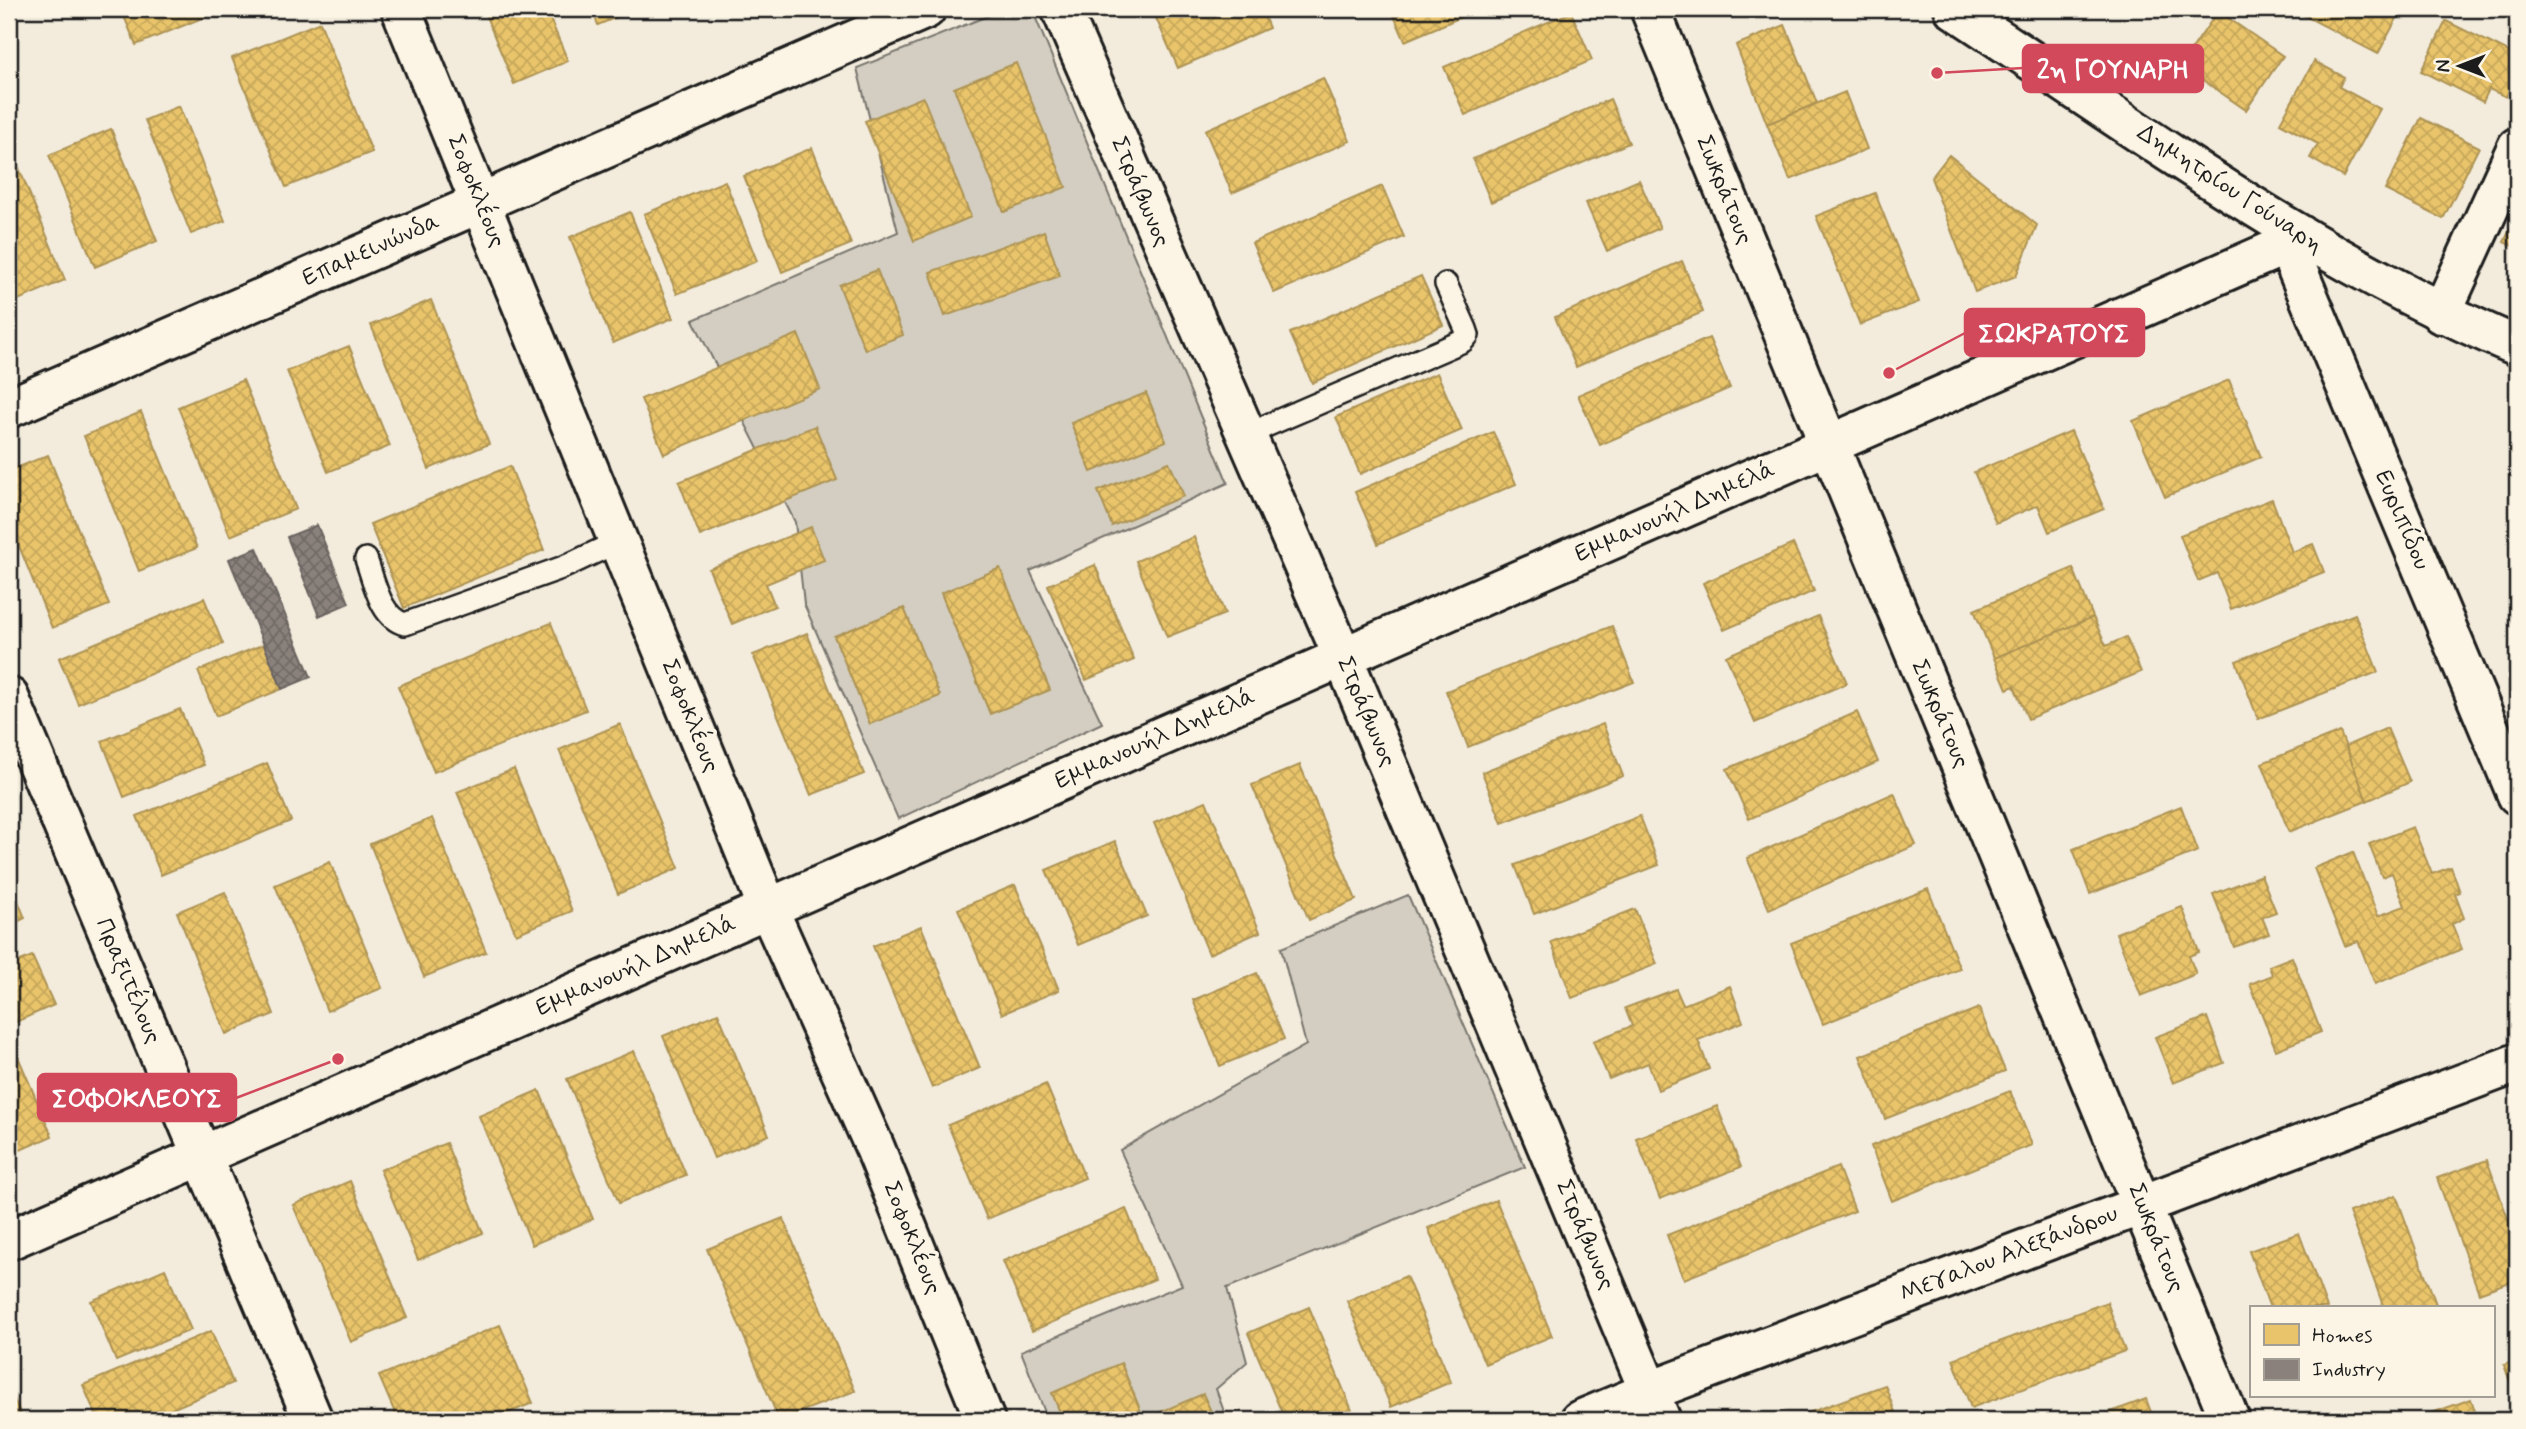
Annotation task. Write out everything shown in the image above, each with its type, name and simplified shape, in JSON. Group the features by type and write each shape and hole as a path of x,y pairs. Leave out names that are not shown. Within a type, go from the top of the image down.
{"street":[{"name":"Σοφοκλέους","path":"401,9 768,908 875,1148 985,1420"},
{"name":"Επαμεινώνδα","path":"9,408 926,9"},
{"name":"Στράβωνος","path":"1061,9 1343,657 1655,1405"},
{"name":"Σωκράτους","path":"1650,9 2230,1420"},
{"name":"Δημητρίου Γούναρη","path":"1954,9 2294,241 2441,314 2517,346"},
{"path":"2441,314 2517,147"},
{"name":"Εμμανουήλ Δημελά","path":"9,1240 2294,241"},
{"name":"Ευριπίδου","path":"2294,241 2517,795"},
{"name":"Πραξιτέλους","path":"9,697 313,1420"},
{"name":"Μεγαλου Αλεξάνδρου","path":"1580,1420 1655,1405 2143,1203 2517,1063"}],"lane":[{"path":"1247,437 1268,425 1463,341 1468,335 1466,328 1446,284"},
{"path":"366,559 387,612 394,621 405,624 564,567 619,541"}],"shaded area":[{"path":"1005,9 1032,9 1228,483 1030,571 1102,723 898,819 804,604 795,522 693,320 898,232 857,68"},
{"path":"1408,895 1525,1167 1227,1288 1247,1362 1216,1389 1227,1420 1048,1420 1021,1351 1182,1285 1120,1150 1306,1045 1281,948"}],"building: Homes":[{"path":"121,9 224,9 136,45"},
{"path":"483,9 546,9 568,61 514,84"},
{"path":"592,9 636,9 598,25"},
{"path":"1152,9 1261,9 1269,28 1178,68"},
{"path":"1294,9 1313,9 1297,15"},
{"path":"1391,9 1480,9 1405,41"},
{"path":"2307,9 2402,9 2378,54 2303,15"},
{"path":"2218,11 2283,56 2246,110 2181,65"},
{"path":"1571,12 1592,60 1465,115 1444,67"},
{"path":"2446,21 2517,56 2517,73 2506,97 2489,89 2483,102 2421,71"},
{"path":"320,22 372,152 286,187 232,58"},
{"path":"1785,25 1817,103 1767,124 1736,45"},
{"path":"2314,61 2344,77 2339,87 2380,109 2343,177 2310,158 2318,144 2280,123"},
{"path":"1016,63 1066,187 1004,212 954,88"},
{"path":"1323,78 1350,141 1232,193 1205,130"},
{"path":"1845,92 1867,149 1790,180 1767,124"},
{"path":"923,97 971,217 914,241 865,121"},
{"path":"1610,99 1629,143 1491,202 1473,159"},
{"path":"179,106 225,221 191,234 145,120"},
{"path":"2421,118 2479,147 2443,219 2385,190"},
{"path":"111,129 157,241 95,267 49,155"},
{"path":"9,144 65,280 18,300 9,276"},
{"path":"812,148 851,244 782,272 744,176"},
{"path":"1949,155 2037,225 2016,276 1975,292 1931,178"},
{"path":"1639,180 1660,228 1607,251 1586,203"},
{"path":"725,181 757,261 677,294 644,214"},
{"path":"1382,186 1404,237 1274,293 1252,243"},
{"path":"1875,193 1919,302 1860,325 1816,216"},
{"path":"630,212 673,318 613,343 570,237"},
{"path":"2517,215 2517,248 2504,242"},
{"path":"1044,231 1060,276 945,316 930,272"},
{"path":"1682,261 1703,312 1576,367 1555,317"},
{"path":"877,270 903,335 865,350 839,285"},
{"path":"1421,276 1443,325 1312,383 1290,333"},
{"path":"431,300 489,444 429,469 371,325"},
{"path":"798,334 820,389 664,454 641,399"},
{"path":"1709,338 1730,388 1600,445 1578,395"},
{"path":"349,346 390,446 328,472 287,371"},
{"path":"1437,373 1462,430 1360,474 1336,417"},
{"path":"243,380 296,509 230,536 178,407"},
{"path":"2229,380 2261,457 2165,497 2133,421"},
{"path":"1146,393 1166,441 1091,472 1071,423"},
{"path":"141,412 197,548 139,571 84,436"},
{"path":"815,426 837,480 700,536 679,482"},
{"path":"2071,431 2104,509 2049,532 2038,505 1996,523 1974,472"},
{"path":"1493,432 1516,484 1378,544 1355,492"},
{"path":"48,455 109,605 52,628 9,521 9,471"},
{"path":"1169,462 1184,496 1112,526 1098,491"},
{"path":"510,466 544,550 404,608 370,524"},
{"path":"2272,499 2292,552 2313,544 2324,572 2231,609 2217,573 2198,581 2180,535"},
{"path":"811,527 824,560 766,584 775,606 732,624 709,569"},
{"path":"1194,537 1225,614 1167,637 1136,561"},
{"path":"1793,544 1814,591 1724,630 1703,583"},
{"path":"1095,565 1134,660 1086,680 1048,585"},
{"path":"1000,568 1050,690 990,714 941,593"},
{"path":"2073,568 2093,617 1994,658 1974,610"},
{"path":"204,598 223,644 78,704 59,658"},
{"path":"904,608 940,696 870,724 834,636"},
{"path":"2355,614 2378,672 2258,719 2236,661"},
{"path":"1818,616 1847,683 1755,723 1726,656"},
{"path":"2093,617 2106,646 2126,637 2141,672 2028,719 2014,686 2007,689 1994,658"},
{"path":"551,623 586,710 434,772 398,686"},
{"path":"1612,626 1634,682 1468,747 1446,691"},
{"path":"807,633 864,774 811,795 753,655"},
{"path":"264,644 282,689 216,716 198,671"},
{"path":"180,709 204,765 124,797 102,741"},
{"path":"1857,712 1878,762 1749,819 1727,769"},
{"path":"620,724 679,868 618,894 559,750"},
{"path":"1603,724 1623,776 1502,823 1482,772"},
{"path":"2387,728 2410,782 2367,801 2346,746"},
{"path":"2340,732 2367,801 2289,832 2262,763"},
{"path":"267,763 291,821 161,875 137,816"},
{"path":"1300,765 1356,900 1309,920 1252,785"},
{"path":"514,769 572,911 516,934 457,792"},
{"path":"1894,793 1916,845 1769,909 1747,858"},
{"path":"1206,801 1260,932 1209,954 1154,823"},
{"path":"2181,806 2198,851 2090,894 2073,849"},
{"path":"1640,816 1659,865 1534,914 1515,865"},
{"path":"432,818 486,952 424,977 370,844"},
{"path":"2413,827 2432,874 2451,867 2460,892 2455,894 2464,918 2452,924 2462,949 2375,984 2358,941 2345,946 2314,868 2353,852 2378,916 2405,906 2392,873 2382,877 2369,844"},
{"path":"1115,841 1147,916 1078,945 1046,870"},
{"path":"330,862 382,988 327,1011 275,885"},
{"path":"2261,875 2276,912 2262,917 2269,934 2234,947 2213,894"},
{"path":"9,879 25,918 9,926"},
{"path":"1015,885 1059,990 1002,1014 958,909"},
{"path":"1928,889 1960,969 1823,1024 1791,943"},
{"path":"225,892 274,1014 226,1034 177,912"},
{"path":"2182,907 2199,952 2189,956 2196,974 2141,996 2116,933"},
{"path":"1635,909 1657,964 1572,998 1551,942"},
{"path":"921,926 980,1068 932,1088 873,946"},
{"path":"32,956 54,1005 9,1025 9,966"},
{"path":"2292,957 2321,1032 2276,1050 2250,984 2272,975 2269,966"},
{"path":"1257,973 1284,1039 1220,1066 1193,1000"},
{"path":"1730,986 1743,1022 1698,1040 1709,1069 1658,1090 1648,1063 1609,1079 1593,1041 1632,1026 1625,1008 1676,989 1683,1005"},
{"path":"1979,1008 2005,1071 1885,1119 1860,1056"},
{"path":"718,1013 769,1135 714,1158 663,1036"},
{"path":"2207,1017 2224,1063 2173,1083 2155,1037"},
{"path":"634,1051 686,1175 619,1203 567,1079"},
{"path":"16,1052 52,1136 9,1155 9,1055"},
{"path":"1046,1084 1085,1178 987,1219 948,1125"},
{"path":"539,1090 593,1219 532,1245 479,1116"},
{"path":"2010,1091 2032,1145 1892,1201 1871,1146"},
{"path":"1717,1106 1741,1167 1660,1199 1636,1138"},
{"path":"446,1143 483,1233 418,1260 380,1170"},
{"path":"2487,1160 2517,1244 2517,1279 2479,1293 2437,1178"},
{"path":"1838,1167 1855,1211 1684,1279 1667,1235"},
{"path":"350,1181 407,1318 351,1342 293,1205"},
{"path":"2396,1195 2437,1306 2383,1306 2349,1212"},
{"path":"1496,1200 1552,1336 1485,1364 1428,1228"},
{"path":"1126,1209 1155,1279 1032,1331 1003,1261"},
{"path":"783,1218 855,1391 779,1420 707,1249"},
{"path":"2299,1233 2326,1306 2269,1306 2249,1251"},
{"path":"165,1269 191,1330 116,1361 91,1301"},
{"path":"1406,1276 1451,1382 1391,1407 1347,1301"},
{"path":"2107,1302 2125,1351 1971,1408 1953,1359"},
{"path":"1309,1307 1356,1420 1285,1420 1248,1333"},
{"path":"500,1325 533,1403 491,1420 398,1420 379,1376"},
{"path":"211,1331 233,1383 146,1420 98,1420 83,1385"},
{"path":"2517,1360 2517,1401 2504,1365"},
{"path":"1121,1363 1144,1419 1203,1394 1215,1420 1063,1420 1052,1393"},
{"path":"1885,1385 1898,1420 1789,1420"},
{"path":"9,1387 23,1420 9,1420"},
{"path":"2146,1399 2154,1420 2089,1420"},
{"path":"2471,1399 2478,1420 2412,1420"}],"building: Industry":[{"path":"317,525 349,603 319,616 287,537"},
{"path":"257,548 311,677 282,689 229,559"}],"place":[{"name":"2η ΓΟΥΝΑΡΗ","path":"1937,73"},
{"name":"ΣΩΚΡΑΤΟΥΣ","path":"1889,373"},
{"name":"ΣΟΦΟΚΛΕΟΥΣ","path":"338,1059"}]}
